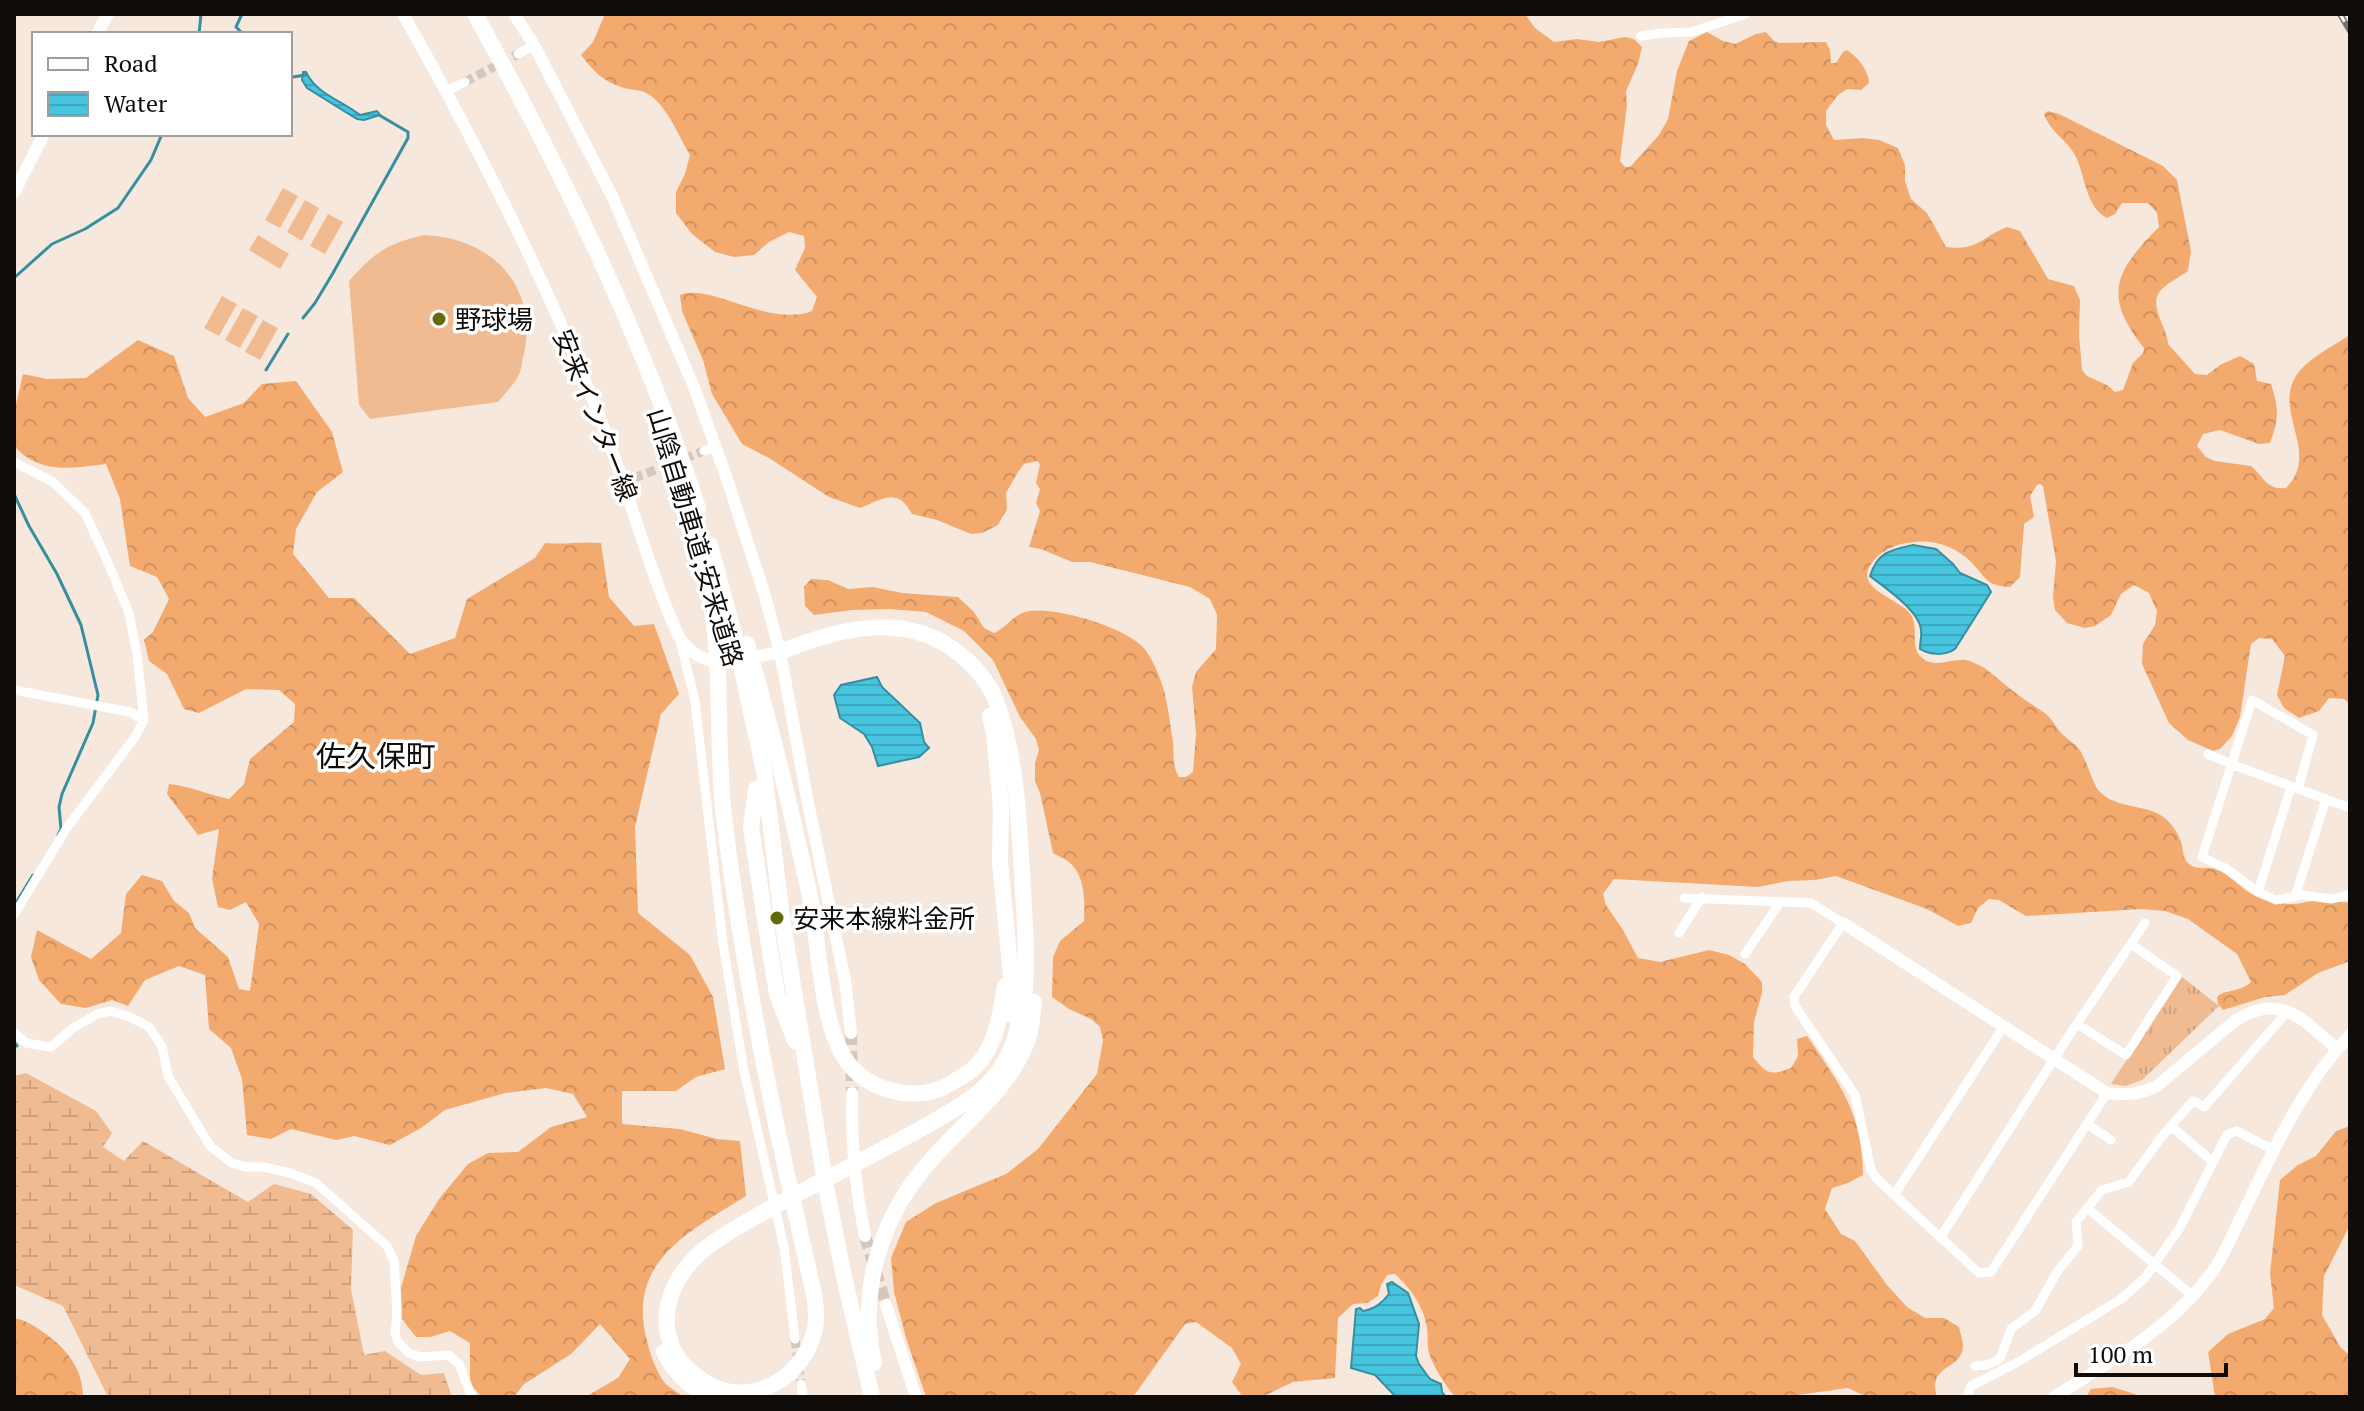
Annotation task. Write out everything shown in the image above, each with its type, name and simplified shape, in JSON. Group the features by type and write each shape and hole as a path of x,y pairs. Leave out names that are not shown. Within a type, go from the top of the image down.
{"highway":[{"name":"山陰自動車道;安来道路","path":"469,14 548,161 642,366 689,498 709,589 729,631"},
{"name":"山陰自動車道;安来道路","path":"475,14 595,244 642,353 689,480 729,631"},
{"path":"780,652 855,628 888,626 916,630 942,640 966,658 987,682 997,704 1006,736 1017,807 1034,1001 1029,1037 1012,1072 993,1096 922,1170 899,1202 883,1235 870,1288 871,1351 878,1383 874,1397"},
{"path":"729,631 752,697 810,895 829,1018 835,1040 849,1064 865,1079 889,1091 916,1094 941,1089 973,1071 997,1030 1002,1007 1006,976 1005,916"},
{"path":"729,631 719,700 724,819 753,1013 814,1297 815,1325 808,1352 793,1372 771,1386 749,1394 718,1389 692,1375 674,1351 666,1327 669,1298 681,1274 702,1251 756,1211"},
{"path":"780,652 807,653 887,635 914,639 940,650 961,665 988,706 994,733 1001,808 1000,862 1013,1008 1007,1036 994,1062 977,1082 950,1102 866,1152"},
{"name":"山陰自動車道;安来道路","path":"752,697 755,756 761,787"},
{"path":"761,787 776,816 802,991 803,1053 844,1277 874,1397"},
{"path":"761,787 751,827 767,935 777,994 803,1053"},
{"path":"710,1397 693,1389 674,1370 657,1332 658,1306 665,1283 676,1264 715,1229 958,1107 983,1089 1003,1066 1018,1032 1024,1000 1024,909"}],"main road":[{"path":"98,32 108,14"},
{"name":"安来インター線","path":"403,14 447,91 569,342 628,480 679,637"},
{"path":"514,14 534,45 618,211 664,316 765,596 780,652 845,981 851,1033"},
{"path":"14,193 43,136"},
{"path":"679,637 689,651 708,661 724,662 780,652"},
{"path":"1843,923 2107,1093 2140,1094 2157,1086 2224,1029 2246,1014 2267,1007 2300,1017 2337,1049"},
{"path":"2054,1397 2154,1332 2193,1296 2216,1266 2298,1103 2350,1035"},
{"path":"852,1093 855,1188 865,1236"},
{"path":"886,1305 916,1397"}],"street":[{"path":"1641,36 1691,32 1746,14"},
{"path":"518,54 534,45"},
{"path":"447,91 465,82"},
{"path":"14,462 53,482 85,513 129,613 144,720 135,737 66,829 14,915"},
{"path":"679,637 695,701 723,944 744,1071 784,1247 795,1339"},
{"path":"14,690 130,712 144,720"},
{"path":"2258,892 2313,735 2252,700 2202,857 2227,869 2258,892 2276,900 2302,895 2331,899 2350,895"},
{"path":"2208,754 2350,808"},
{"path":"2295,897 2326,799"},
{"path":"1679,933 1702,897"},
{"path":"1684,898 1811,903 1843,923 1794,997 1795,1006 1855,1095 1871,1170 1878,1180 1979,1273 1991,1272 2107,1093"},
{"path":"1745,954 1781,901"},
{"path":"1940,1238 2145,923"},
{"path":"2077,1024 2126,1055 2177,976 2131,944"},
{"path":"14,1032 26,1043 51,1047 73,1028 97,1014 111,1011 149,1027 162,1046 168,1076 210,1146 232,1163 290,1173 316,1183 387,1246 394,1261 395,1333 398,1342 409,1353 420,1357 449,1355 459,1364 472,1397"},
{"path":"1975,1366 1994,1364 2000,1359 2011,1329 2035,1311 2057,1272 2078,1246 2076,1222 2102,1190 2129,1182 2193,1101 2204,1107 2288,1011"},
{"path":"1894,1195 2004,1026"},
{"path":"2087,1124 2111,1140"},
{"path":"2171,1126 2213,1162"},
{"path":"1967,1397 1971,1386 2018,1362 2121,1299 2145,1278 2179,1229 2227,1135 2237,1131 2273,1150"},
{"path":"2087,1208 2193,1296"},
{"path":"801,1384 803,1397"}],"green space":[{"path":"605,14 1525,14 1535,28 1554,42 1577,39 1599,42 1625,37 1634,39 1642,47 1626,91 1620,161 1625,167 1630,167 1659,135 1668,119 1677,71 1689,41 1707,32 1735,44 1766,32 1780,43 1826,42 1831,63 1836,63 1847,50 1862,64 1869,83 1861,90 1847,89 1826,111 1826,125 1834,140 1879,140 1898,148 1905,165 1905,181 1911,199 1927,213 1946,247 1973,245 2007,227 2020,231 2048,279 2074,286 2080,300 2082,370 2115,392 2123,390 2133,363 2144,348 2122,313 2119,284 2132,257 2159,227 2157,213 2148,203 2122,203 2115,214 2107,218 2100,213 2090,198 2075,155 2044,114 2048,111 2059,114 2163,166 2177,180 2191,251 2188,271 2165,286 2156,302 2168,344 2195,374 2207,375 2240,356 2254,364 2257,381 2271,384 2277,407 2270,443 2259,444 2220,430 2203,434 2197,446 2206,457 2251,466 2270,485 2286,488 2296,475 2299,461 2290,390 2296,376 2313,358 2350,335 2350,704 2344,699 2329,698 2319,711 2299,718 2284,708 2277,695 2285,656 2272,639 2259,638 2251,644 2240,717 2232,736 2220,749 2213,751 2188,740 2169,723 2142,664 2143,644 2155,625 2157,611 2149,593 2134,585 2121,594 2111,615 2095,626 2085,628 2067,623 2055,610 2056,561 2043,486 2040,484 2030,496 2034,517 2024,524 2020,577 2010,587 1988,581 1958,552 1942,544 1924,541 1902,544 1884,551 1868,570 1868,579 1879,592 1911,615 1920,656 1936,663 1966,660 1977,664 2046,714 2079,749 2100,792 2115,802 2150,811 2166,819 2178,835 2190,865 2220,871 2250,893 2272,902 2350,902 2350,961 2318,973 2285,995 2265,997 2223,1010 2217,997 2251,982 2237,954 2188,919 2165,911 2141,909 2026,916 1999,900 1989,899 1978,908 1971,923 1958,926 1927,909 1836,876 1758,887 1614,879 1603,894 1606,905 1638,958 1660,962 1709,950 1729,955 1745,964 1762,982 1754,1022 1753,1057 1769,1072 1791,1068 1798,1056 1797,1039 1807,1036 1830,1070 1854,1117 1863,1175 1832,1188 1825,1209 1841,1234 1855,1241 1907,1307 1925,1318 1944,1318 1959,1327 1963,1345 1961,1355 1940,1373 1935,1386 1937,1397 1867,1397 1848,1388 1783,1397 1455,1397 1431,1359 1420,1305 1395,1274 1387,1275 1378,1296 1367,1303 1353,1304 1338,1318 1335,1378 1293,1382 1266,1395 1242,1396 1232,1382 1241,1364 1232,1348 1196,1322 1185,1324 1133,1397 926,1397 894,1292 891,1258 906,1222 936,1203 1006,1174 1038,1149 1097,1074 1103,1040 1100,1027 1052,997 1053,957 1060,941 1084,921 1083,890 1075,868 1053,853 1035,781 1039,750 1036,739 1020,717 993,660 964,631 926,612 889,609 814,615 805,606 804,587 811,579 828,580 848,589 873,587 902,593 958,597 974,612 984,628 994,633 1023,613 1041,611 1073,615 1122,633 1144,648 1163,687 1174,764 1179,777 1193,772 1196,734 1192,687 1196,672 1216,649 1217,615 1210,599 1190,587 1090,562 1072,562 1029,547 1040,511 1036,503 1040,489 1036,483 1040,464 1037,461 1024,464 1018,472 1006,493 1007,509 998,525 982,533 971,534 912,514 901,500 895,498 882,499 860,508 829,497 742,444 712,394 703,360 682,311 680,295 707,294 777,314 795,315 812,311 817,297 795,270 805,248 804,236 789,232 769,242 754,255 734,257 715,252 692,234 676,213 676,192 690,155 668,115 647,93 614,85 603,78 581,55 593,42"},
{"path":"283,188 298,196 280,228 265,220"},
{"path":"305,200 319,208 302,241 287,232"},
{"path":"328,214 343,222 325,254 310,246"},
{"path":"258,235 289,254 280,269 249,250"},
{"name":"野球場","path":"424,235 470,245 505,270 524,307 527,329 521,370 498,402 370,419 359,405 349,281 382,250"},
{"path":"222,296 237,304 219,336 204,328"},
{"path":"243,308 258,316 240,348 225,340"},
{"path":"263,320 278,328 260,360 245,352"},
{"path":"138,340 174,356 188,398 205,417 244,403 262,384 296,381 332,432 343,472 317,492 296,529 293,554 329,598 354,598 410,654 455,638 467,599 535,558 545,543 601,543 609,597 634,626 654,624 679,694 661,714 635,827 638,913 690,955 713,997 725,1069 696,1077 676,1091 622,1091 622,1124 680,1129 717,1139 740,1141 746,1196 684,1237 667,1252 654,1269 646,1290 643,1313 652,1357 664,1382 684,1397 585,1397 618,1378 630,1359 600,1324 571,1354 524,1384 514,1397 482,1397 470,1384 470,1343 450,1331 430,1337 416,1337 402,1319 401,1288 416,1236 439,1199 468,1164 488,1153 518,1152 551,1127 587,1117 573,1094 546,1088 505,1093 445,1110 390,1145 354,1136 336,1140 291,1129 271,1139 247,1135 242,1079 231,1048 209,1029 205,975 179,966 145,980 128,1006 112,1000 86,1008 61,1004 39,980 31,957 37,930 91,959 121,933 126,894 142,875 162,881 174,901 189,913 195,928 228,957 239,989 250,991 259,924 246,902 230,910 218,907 212,879 219,829 198,835 167,794 169,784 229,799 244,784 250,759 294,722 295,704 279,690 246,689 199,713 184,709 167,674 149,661 144,640 153,632 169,599 157,577 130,566 120,499 106,464 69,468 46,465 35,462 14,446 14,413 23,374 47,379 86,378"},
{"path":"2181,976 2219,1006 2142,1080 2126,1086 2111,1084"},
{"path":"26,1073 96,1111 112,1133 103,1147 124,1161 143,1141 248,1202 274,1184 311,1194 353,1230 351,1289 364,1355 385,1351 421,1375 444,1373 452,1397 108,1397 63,1306 14,1285 14,1076"},
{"path":"2350,1126 2350,1225 2324,1276 2322,1315 2341,1348 2350,1355 2350,1397 2215,1397 2208,1352 2228,1334 2265,1319 2274,1308 2270,1274 2280,1180 2298,1165 2316,1156 2336,1131"},
{"path":"14,1318 36,1328 66,1352 80,1377 83,1397 14,1397"},
{"path":"2112,1387 2138,1397 2086,1397 2091,1389"}],"water":[{"path":"303,72 323,92 360,115 377,111 380,115 357,119 307,88 302,80"},
{"path":"1913,545 1936,549 1960,573 1987,585 1991,592 1955,649 1947,653 1920,649 1921,630 1915,615 1870,576 1886,553"},
{"path":"877,677 882,687 920,723 924,742 929,748 919,757 878,766 864,734 840,718 834,695 841,685"},
{"path":"1392,1282 1408,1293 1419,1324 1416,1356 1419,1364 1430,1379 1441,1384 1446,1397 1396,1397 1375,1375 1351,1368 1356,1309 1363,1311 1378,1305 1389,1294 1387,1284"}],"waterway":[{"path":"199,32 201,14"},
{"path":"241,32 236,27 242,14"},
{"path":"292,76 305,75"},
{"path":"303,318 333,273 408,138 408,132 379,115"},
{"path":"14,278 52,244 85,229 118,208 151,160 161,136"},
{"path":"266,370 288,334"},
{"path":"14,494 81,625 98,695 93,723 62,794 59,807 61,829 58,835"},
{"path":"14,906 33,875"},
{"path":"14,1042 17,1046"}],"tunnel":[{"path":"465,82 518,54"},
{"path":"634,478 704,451"},
{"path":"851,1033 852,1093"},
{"path":"865,1236 886,1305"},
{"path":"795,1339 801,1384"}],"railway":[{"path":"2340,14 2350,31"}],"place":[{"name":"野球場","path":"439,319"},
{"name":"安来本線料金所","path":"777,918"}],"district":[{"name":"佐久保町","path":"376,756"}]}
